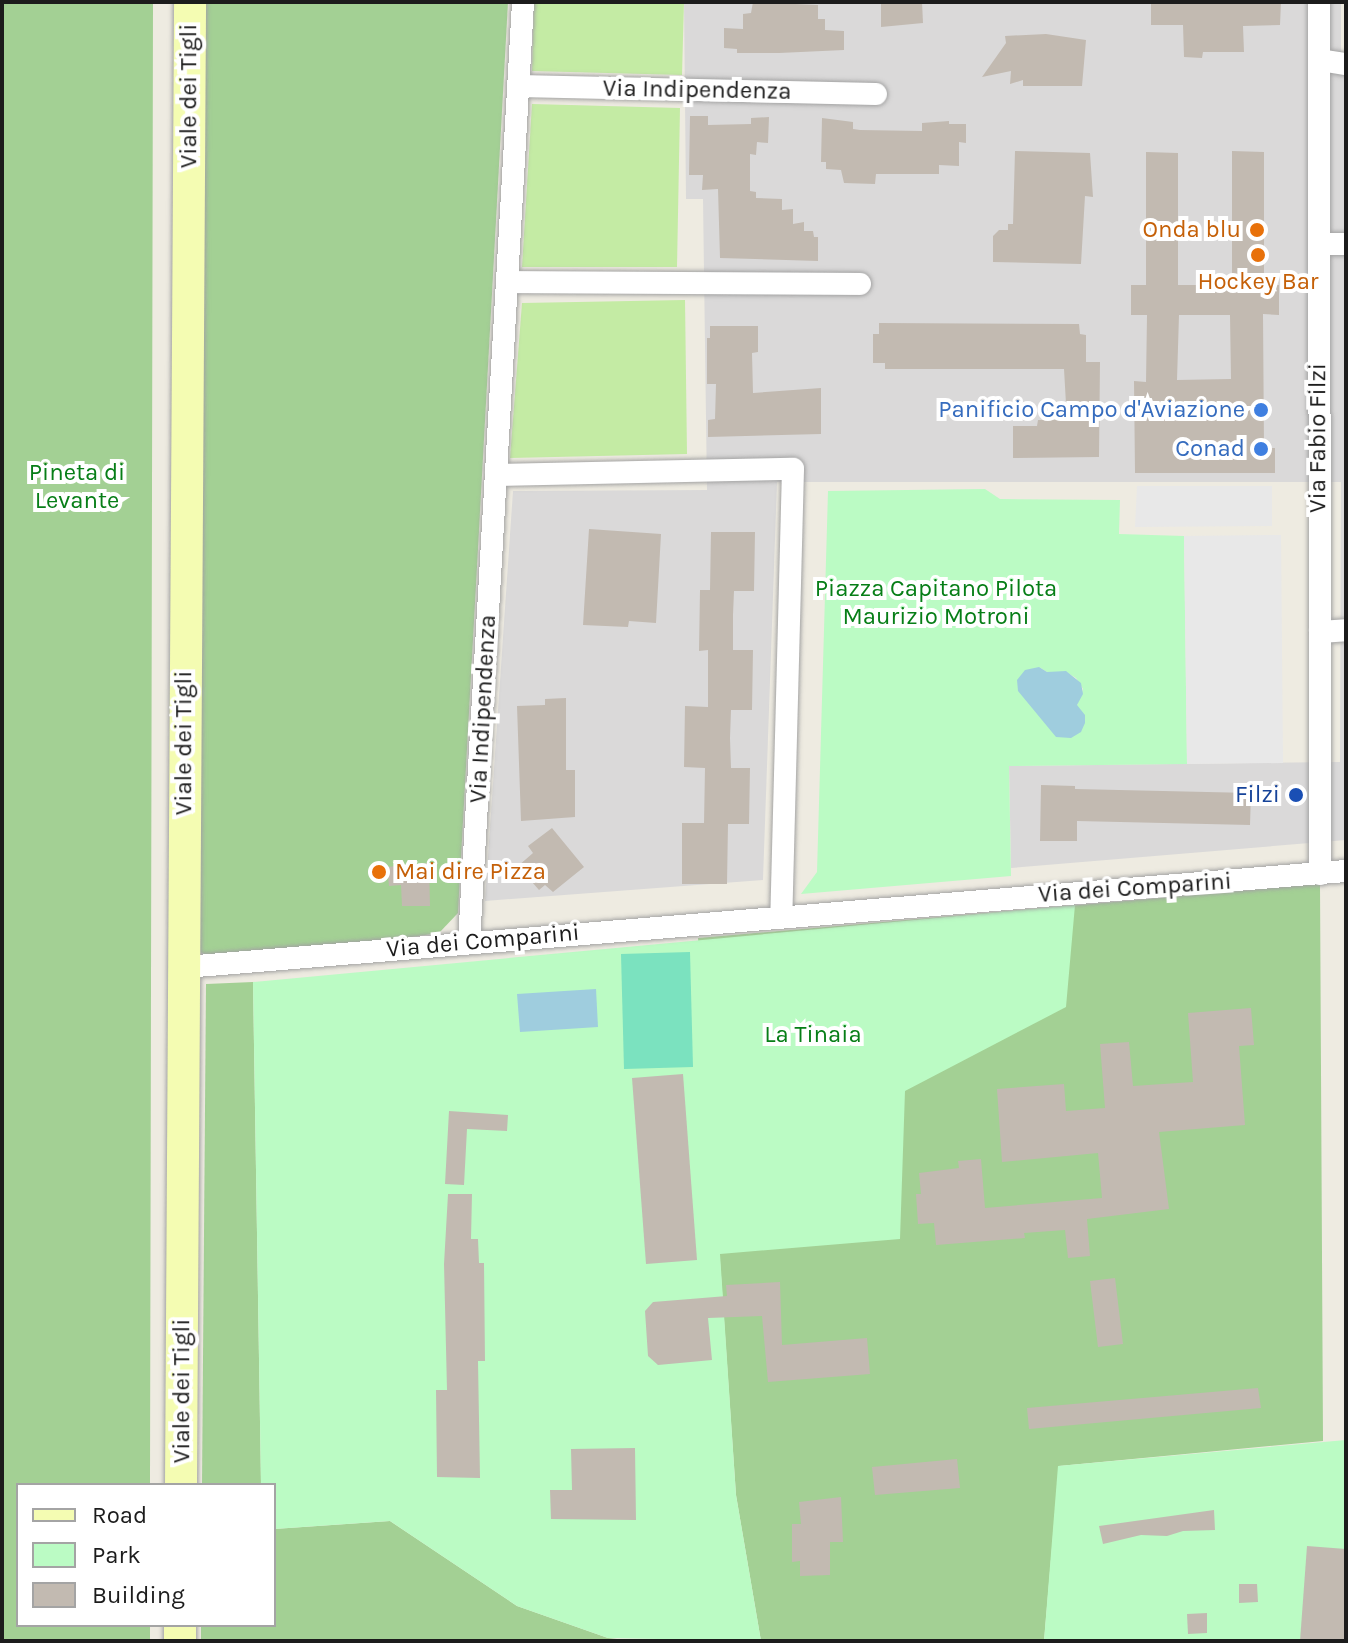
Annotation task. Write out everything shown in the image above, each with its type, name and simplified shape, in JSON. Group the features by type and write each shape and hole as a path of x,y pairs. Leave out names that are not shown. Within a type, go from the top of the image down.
{"street":[{"name":"Viale dei Tigli","path":"181,1483 185,967 183,747 190,2"},
{"name":"Via Indipendenza","path":"469,942 523,2"},
{"name":"Via Fabio Filzi","path":"1319,2 1320,874"},
{"path":"1320,60 1346,64"},
{"name":"Via Indipendenza","path":"519,86 876,94"},
{"path":"1319,244 1346,244"},
{"path":"507,282 860,284"},
{"path":"496,475 793,469 781,917"},
{"path":"1320,632 1346,630"},
{"name":"Via dei Comparini","path":"185,967 1346,871"}],"shaded area":[{"path":"684,2 1341,2 1341,56 1346,56 1346,840 1011,868 1009,766 1340,762 1341,482 777,482 763,880 485,901 513,491 707,490 703,199 686,199"},
{"path":"1137,486 1272,486 1272,526 1135,527"},
{"path":"1281,535 1283,763 1187,764 1184,536"}],"green space":[{"name":"Pineta di Levante","path":"2,2 153,2 150,1483 16,1483 16,1627 150,1627 150,1641 2,1641"},
{"path":"202,2 508,2 458,913 439,933 329,949 215,959 189,947"},
{"path":"534,2 684,2 682,75 532,71"},
{"path":"532,104 680,108 677,267 522,267"},
{"path":"685,300 687,454 510,458 522,303"},
{"name":"Piazza Capitano Pilota Maurizio Motroni","path":"985,489 1000,499 1120,500 1119,534 1184,536 1187,764 1009,766 1011,876 801,894 817,872 828,491","holes":["1039,667 1047,672 1066,672 1076,678 1083,689 1077,705"]},
{"name":"La Tinaia","path":"1320,884 1323,1441 1059,1466 1044,1641 761,1641 736,1495 698,938"},
{"name":"La Tinaia","path":"1075,905 1066,1007 905,1091 900,1239 720,1254 736,1495 761,1641 608,1638 517,1606 390,1521 276,1529 276,1483 261,1483 253,982"},
{"path":"690,952 693,1067 624,1069 621,954"},
{"path":"253,982 261,1483 202,1483 206,984"},
{"path":"1346,1440 1346,1641 1044,1641 1058,1466"},
{"path":"390,1521 517,1606 608,1638 635,1641 201,1641 201,1627 276,1627 276,1529"}],"water":[{"path":"1039,667 1047,672 1066,671 1081,683 1083,694 1077,705 1085,715 1085,723 1081,732 1071,738 1056,737 1018,691 1017,680 1025,670"},
{"path":"596,989 598,1027 520,1032 517,994"}],"building":[{"path":"753,2 818,5 818,19 825,19 825,30 844,31 844,50 737,53 737,49 724,48 724,28 743,29 743,14 751,13"},
{"path":"881,2 922,2 923,23 881,27"},
{"path":"1151,2 1281,2 1280,25 1243,26 1244,52 1203,52 1202,58 1184,57 1183,25 1151,25"},
{"path":"1046,34 1086,40 1082,86 1023,86 1023,80 1010,84 1011,71 982,77 1006,43 1005,36"},
{"path":"690,116 708,116 708,125 751,124 751,118 769,117 768,143 757,142 756,155 750,154 750,191 756,192 756,198 782,199 782,210 793,209 793,224 804,222 804,231 813,231 814,237 818,237 818,261 720,258 718,189 702,190 703,175 689,175"},
{"path":"822,118 853,122 853,129 860,130 922,131 922,123 949,121 949,124 966,124 966,143 959,142 959,166 939,165 939,174 876,174 875,184 844,183 841,170 826,169 826,162 821,162"},
{"path":"1015,151 1090,153 1093,197 1085,196 1081,264 993,262 993,236 999,230 1008,230 1008,224 1013,224"},
{"path":"1232,151 1264,152 1264,285 1279,285 1279,315 1263,314 1264,448 1275,448 1275,473 1135,473 1134,381 1146,382 1147,315 1131,315 1131,285 1146,285 1146,152 1178,153 1178,285 1232,285","holes":["1179,315 1230,315 1231,379 1177,380"]},
{"path":"879,323 1079,324 1080,334 1086,335 1086,362 1100,362 1099,457 1013,458 1013,426 1037,426 1038,420 1062,420 1062,404 1066,404 1064,369 885,369 885,363 873,363 873,334 879,334"},
{"path":"710,326 758,326 758,352 752,353 753,393 821,388 821,434 708,437 708,420 715,419 716,384 707,384"},
{"path":"589,529 661,534 656,623 629,621 628,627 583,625"},
{"path":"711,532 755,532 754,591 734,591 733,615 733,650 753,650 752,710 731,710 730,738 731,768 750,768 749,824 728,824 727,884 682,884 682,823 704,823 705,768 684,767 685,706 708,707 708,650 699,651 700,590 710,590"},
{"path":"566,698 566,770 575,770 575,817 521,821 517,706 545,705 545,699"},
{"path":"1041,785 1075,786 1075,789 1251,793 1250,825 1077,821 1077,841 1040,841"},
{"path":"552,828 584,867 553,892 545,885 539,890 518,866 533,853 528,846"},
{"path":"429,863 430,906 402,906 401,885 389,886 387,867"},
{"path":"1251,1008 1254,1045 1239,1046 1245,1125 1159,1132 1169,1209 1087,1219 1090,1256 1068,1258 1065,1230 1024,1233 1025,1238 936,1245 934,1223 918,1224 916,1194 921,1194 919,1173 959,1168 958,1161 981,1159 985,1208 1102,1198 1098,1153 1002,1162 997,1089 1064,1084 1066,1111 1105,1108 1100,1044 1129,1042 1133,1086 1193,1082 1188,1013"},
{"path":"683,1074 697,1260 646,1264 632,1078"},
{"path":"449,1111 508,1115 507,1131 467,1129 464,1185 445,1184"},
{"path":"448,1194 472,1194 471,1239 478,1239 479,1263 484,1263 485,1361 478,1361 480,1478 437,1477 436,1390 447,1390 444,1264"},
{"path":"1115,1278 1123,1344 1098,1347 1090,1281"},
{"path":"780,1282 782,1345 867,1338 870,1374 768,1382 762,1316 708,1318 712,1360 658,1365 648,1356 645,1311 653,1302 727,1296 726,1285"},
{"path":"1258,1388 1261,1408 1029,1429 1027,1408"},
{"path":"635,1448 636,1520 551,1519 550,1490 572,1490 571,1449"},
{"path":"957,1459 960,1488 875,1495 872,1467"},
{"path":"841,1497 843,1542 830,1542 830,1575 800,1576 800,1561 792,1562 792,1524 801,1524 799,1502"},
{"path":"1214,1510 1215,1530 1183,1531 1167,1536 1141,1535 1103,1544 1099,1526"},
{"path":"1307,1546 1346,1549 1346,1641 1300,1641"},
{"path":"1239,1584 1257,1584 1258,1602 1239,1603"},
{"path":"1207,1613 1207,1633 1188,1634 1187,1614"}],"place":[{"name":"Onda blu","path":"1257,230"},
{"name":"Hockey Bar","path":"1258,255"},
{"name":"Panificio Campo d'Aviazione","path":"1261,410"},
{"name":"Conad","path":"1261,449"},
{"name":"Filzi","path":"1296,795"},
{"name":"Mai dire Pizza","path":"379,872"}]}
